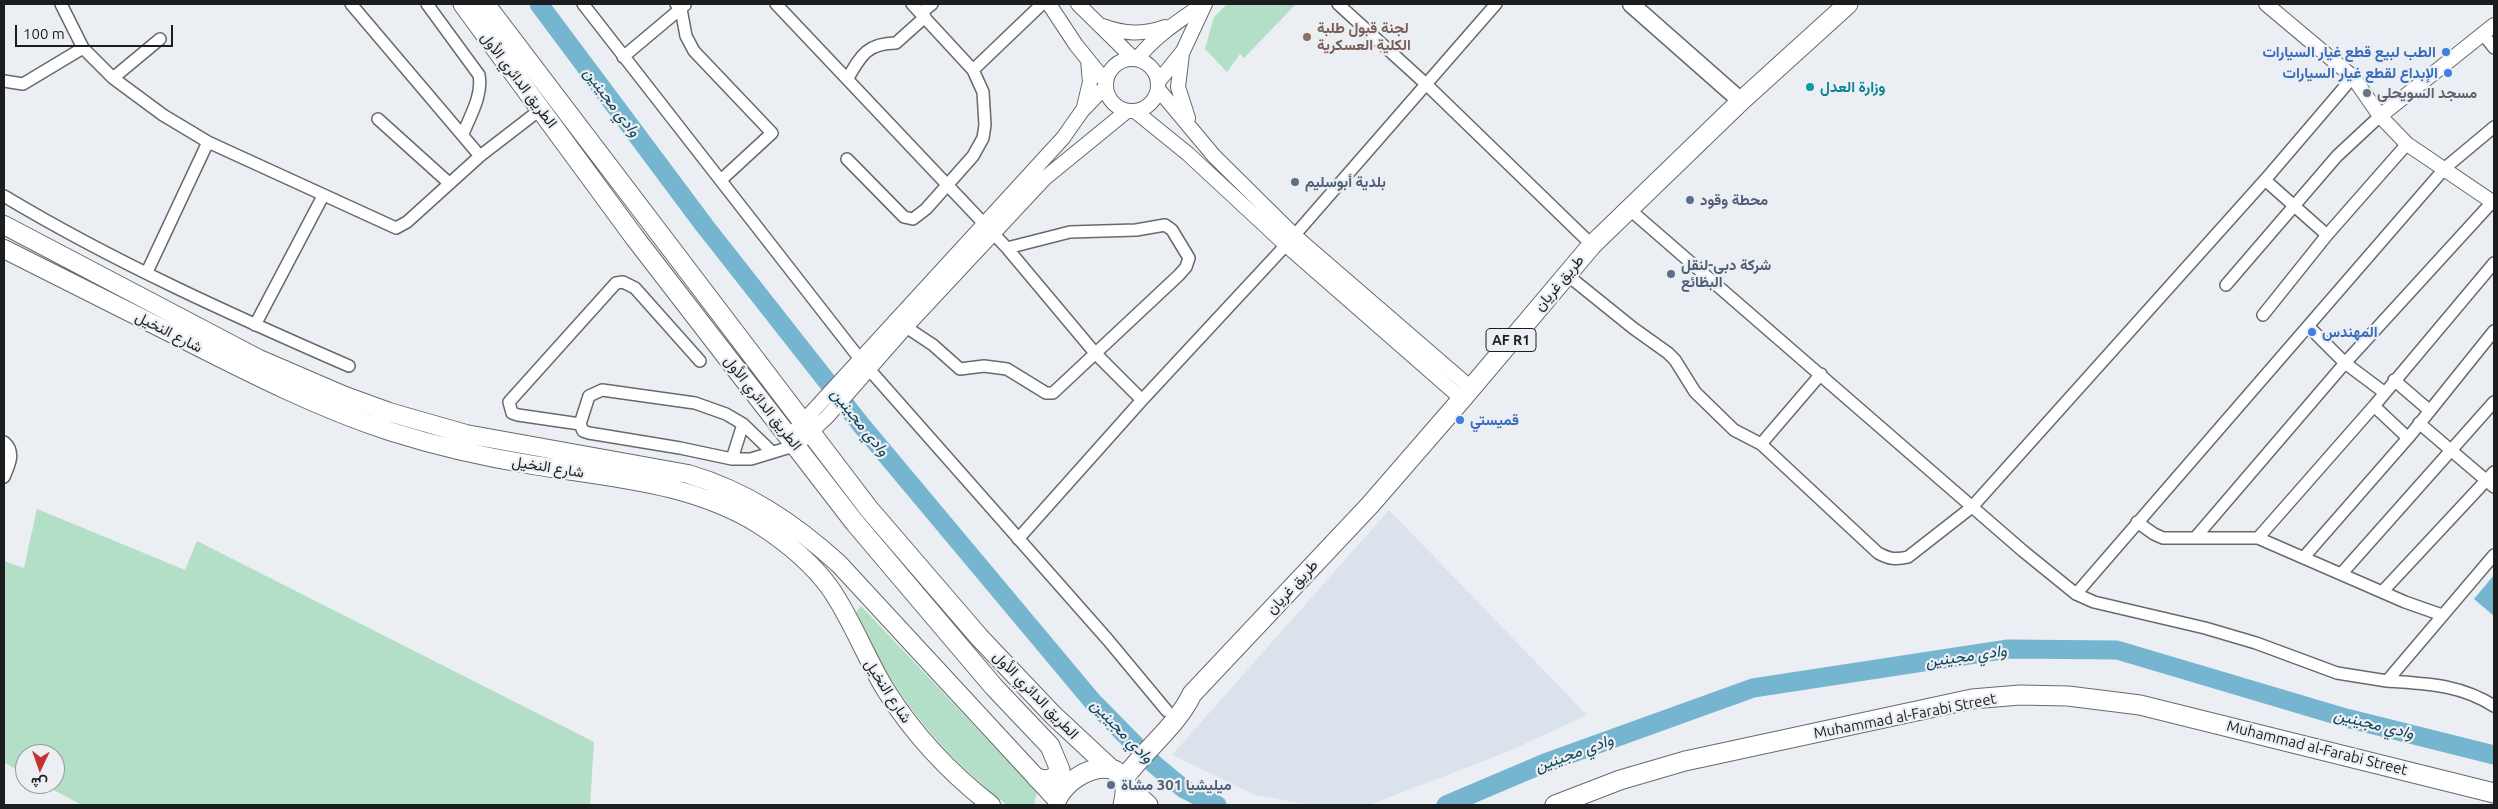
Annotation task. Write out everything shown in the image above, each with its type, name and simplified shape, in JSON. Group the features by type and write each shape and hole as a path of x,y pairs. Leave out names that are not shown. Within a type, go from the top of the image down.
{"highway":[{"name":"الطريق الدائري الأول","path":"463,4 687,307 785,445 868,538 994,687 1045,739 1054,754 1060,770 1057,800"},
{"name":"الطريق الدائري الأول","path":"484,4 869,509 980,638 1053,715 1122,770"},
{"name":"طريق غريان","path":"1153,734 1181,714 1192,694 1370,505 1467,394 1592,245 1741,101 1848,4"},
{"name":"طريق غريان","path":"1122,770 1153,734 1167,711 1175,703 1192,694"},
{"name":"Muhammad al-Farabi Street","path":"1555,805 1636,775 1718,752 1972,699 2044,695 2092,697 2140,704 2494,793"},
{"path":"1057,800 1070,782 1084,772 1100,767 1122,770 1148,805"},
{"path":"1037,778 1042,780 1053,778 1060,770"},
{"path":"1122,770 1123,805"}],"main road":[{"path":"1632,4 1741,101"},
{"path":"4,225 259,359 344,396 389,412 466,434 688,474 707,479 747,497 803,532 839,564 1057,800"},
{"name":"شارع النخيل","path":"4,248 253,376 343,415 418,439 485,456 669,486 709,499 743,515 795,551 822,577 839,602 876,675 908,723 942,763 990,805"}],"street":[{"path":"61,4 82,48 113,78 163,115 208,142 396,228 407,222 480,156 541,109"},
{"path":"351,4 480,156"},
{"path":"427,4 479,75 481,84 463,134"},
{"path":"583,4 722,180 861,368 1018,539 1108,640 1167,711"},
{"path":"776,4 1007,248 1095,353 1142,400"},
{"path":"847,159 904,217 910,219 917,217 948,185 972,156 983,138 986,125 983,92 973,70 912,4"},
{"path":"848,78 861,55 882,42 896,43 932,4"},
{"path":"973,70 1042,4"},
{"path":"1049,4 1105,84 1112,103 1131,111 1188,154 1467,394"},
{"path":"1078,4 1135,59 1151,67 1158,85 1214,156 1290,241"},
{"path":"807,427 816,408 906,327 1063,138 1082,111 1105,84 1112,67 1126,60 1135,59 1148,44 1172,25 1204,4"},
{"path":"1192,128 1178,87 1179,66 1183,51 1204,4"},
{"path":"1338,4 1427,85 1592,245"},
{"path":"1018,539 1142,400 1290,241 1496,4"},
{"path":"2195,538 2346,363 2493,201 2407,144 2380,116 2353,77 2266,4"},
{"path":"623,57 681,5"},
{"path":"681,5 686,36 694,51 772,132 722,180"},
{"path":"1100,24 1122,32 1140,33 1172,25"},
{"path":"2226,285 2338,156 2380,116 2489,30 2494,48"},
{"path":"113,78 160,39"},
{"path":"4,81 23,84 82,48"},
{"path":"785,445 726,414 695,403 602,390 589,396 580,424 583,431 589,433 680,448 732,459 752,459 785,445 807,427 827,417 861,368 989,229 1046,178 1131,111 1150,104 1158,85 1183,51"},
{"path":"1082,111 1088,96 1090,82 1088,59"},
{"path":"1566,274 1676,360 1695,392 1734,430 1761,444 1878,553 1898,560 1908,557 1972,507 2265,180 2353,77"},
{"path":"378,119 449,183"},
{"path":"2076,594 2445,168 2494,127"},
{"path":"147,272 208,142"},
{"path":"2263,315 2327,235 2407,144"},
{"path":"2265,180 2327,235"},
{"path":"4,196 62,231 255,325 349,366"},
{"path":"255,325 323,196"},
{"path":"1629,209 1972,507 2076,594 2094,602 2164,617 2256,643 2337,673 2387,681 2455,687 2476,694 2494,706"},
{"path":"906,327 933,345 960,369 984,366 1007,369 1046,393 1053,393 1186,267 1190,258 1172,230 1164,225 1136,230 1070,232 1007,248"},
{"path":"2258,538 2374,406 2494,263"},
{"path":"580,424 518,415 512,413 509,402 616,284 623,282 635,288 700,360"},
{"path":"2309,327 2346,363 2385,393"},
{"path":"2304,557 2408,438 2494,331"},
{"path":"1761,444 1821,374"},
{"path":"2394,380 2430,411"},
{"path":"2342,573 2494,402"},
{"path":"2374,406 2408,438"},
{"path":"2383,592 2492,479 2451,452 2420,423"},
{"path":"732,459 743,424"},
{"path":"4,442 11,456 4,477"},
{"path":"2137,522 2163,538 2258,538 2383,592 2442,615"},
{"path":"2387,681 2494,554"}],"shaded area":[{"path":"1389,510 1587,715 1507,752 1369,805 1311,805 1255,795 1172,755"}],"green space":[{"path":"1227,4 1296,4 1244,58 1240,54 1227,72 1205,49 1214,17"},
{"path":"37,509 185,570 197,541 594,742 590,805 82,805 61,794 65,794 65,744 15,744 15,769 4,762 4,561 24,568"},
{"path":"861,606 1037,792 1034,805 1007,805 960,764 939,742 900,693 884,667 856,612"}],"water":[{"path":"2494,575 2494,616 2474,599"}],"waterway":[{"name":"وادي مجينين","path":"539,4 704,225 862,426 1093,702 1155,765 1184,789 1217,805"},
{"name":"وادي مجينين","path":"1446,805 1545,763 1753,688 2008,649 2117,650 2346,718 2494,755"}],"place":[{"name":"لجنة قبول طلبة الكلية العسكرية","path":"1307,37"},
{"name":"الطب لبيع قطع غيار السيارات","path":"2446,52"},
{"name":"الإبداع لقطع غيار السيارات","path":"2448,73"},
{"name":"وزارة العدل","path":"1810,87"},
{"name":"مسجد السويحلى","path":"2367,93"},
{"name":"بلدية أبوسليم","path":"1295,182"},
{"name":"محطة وقود","path":"1690,200"},
{"name":"شركة دبي-لنقل البظائع","path":"1671,274"},
{"name":"المهندس","path":"2312,332"},
{"name":"قميستي","path":"1460,420"},
{"name":"ميليشيا 301 مشاة","path":"1111,785"}]}
